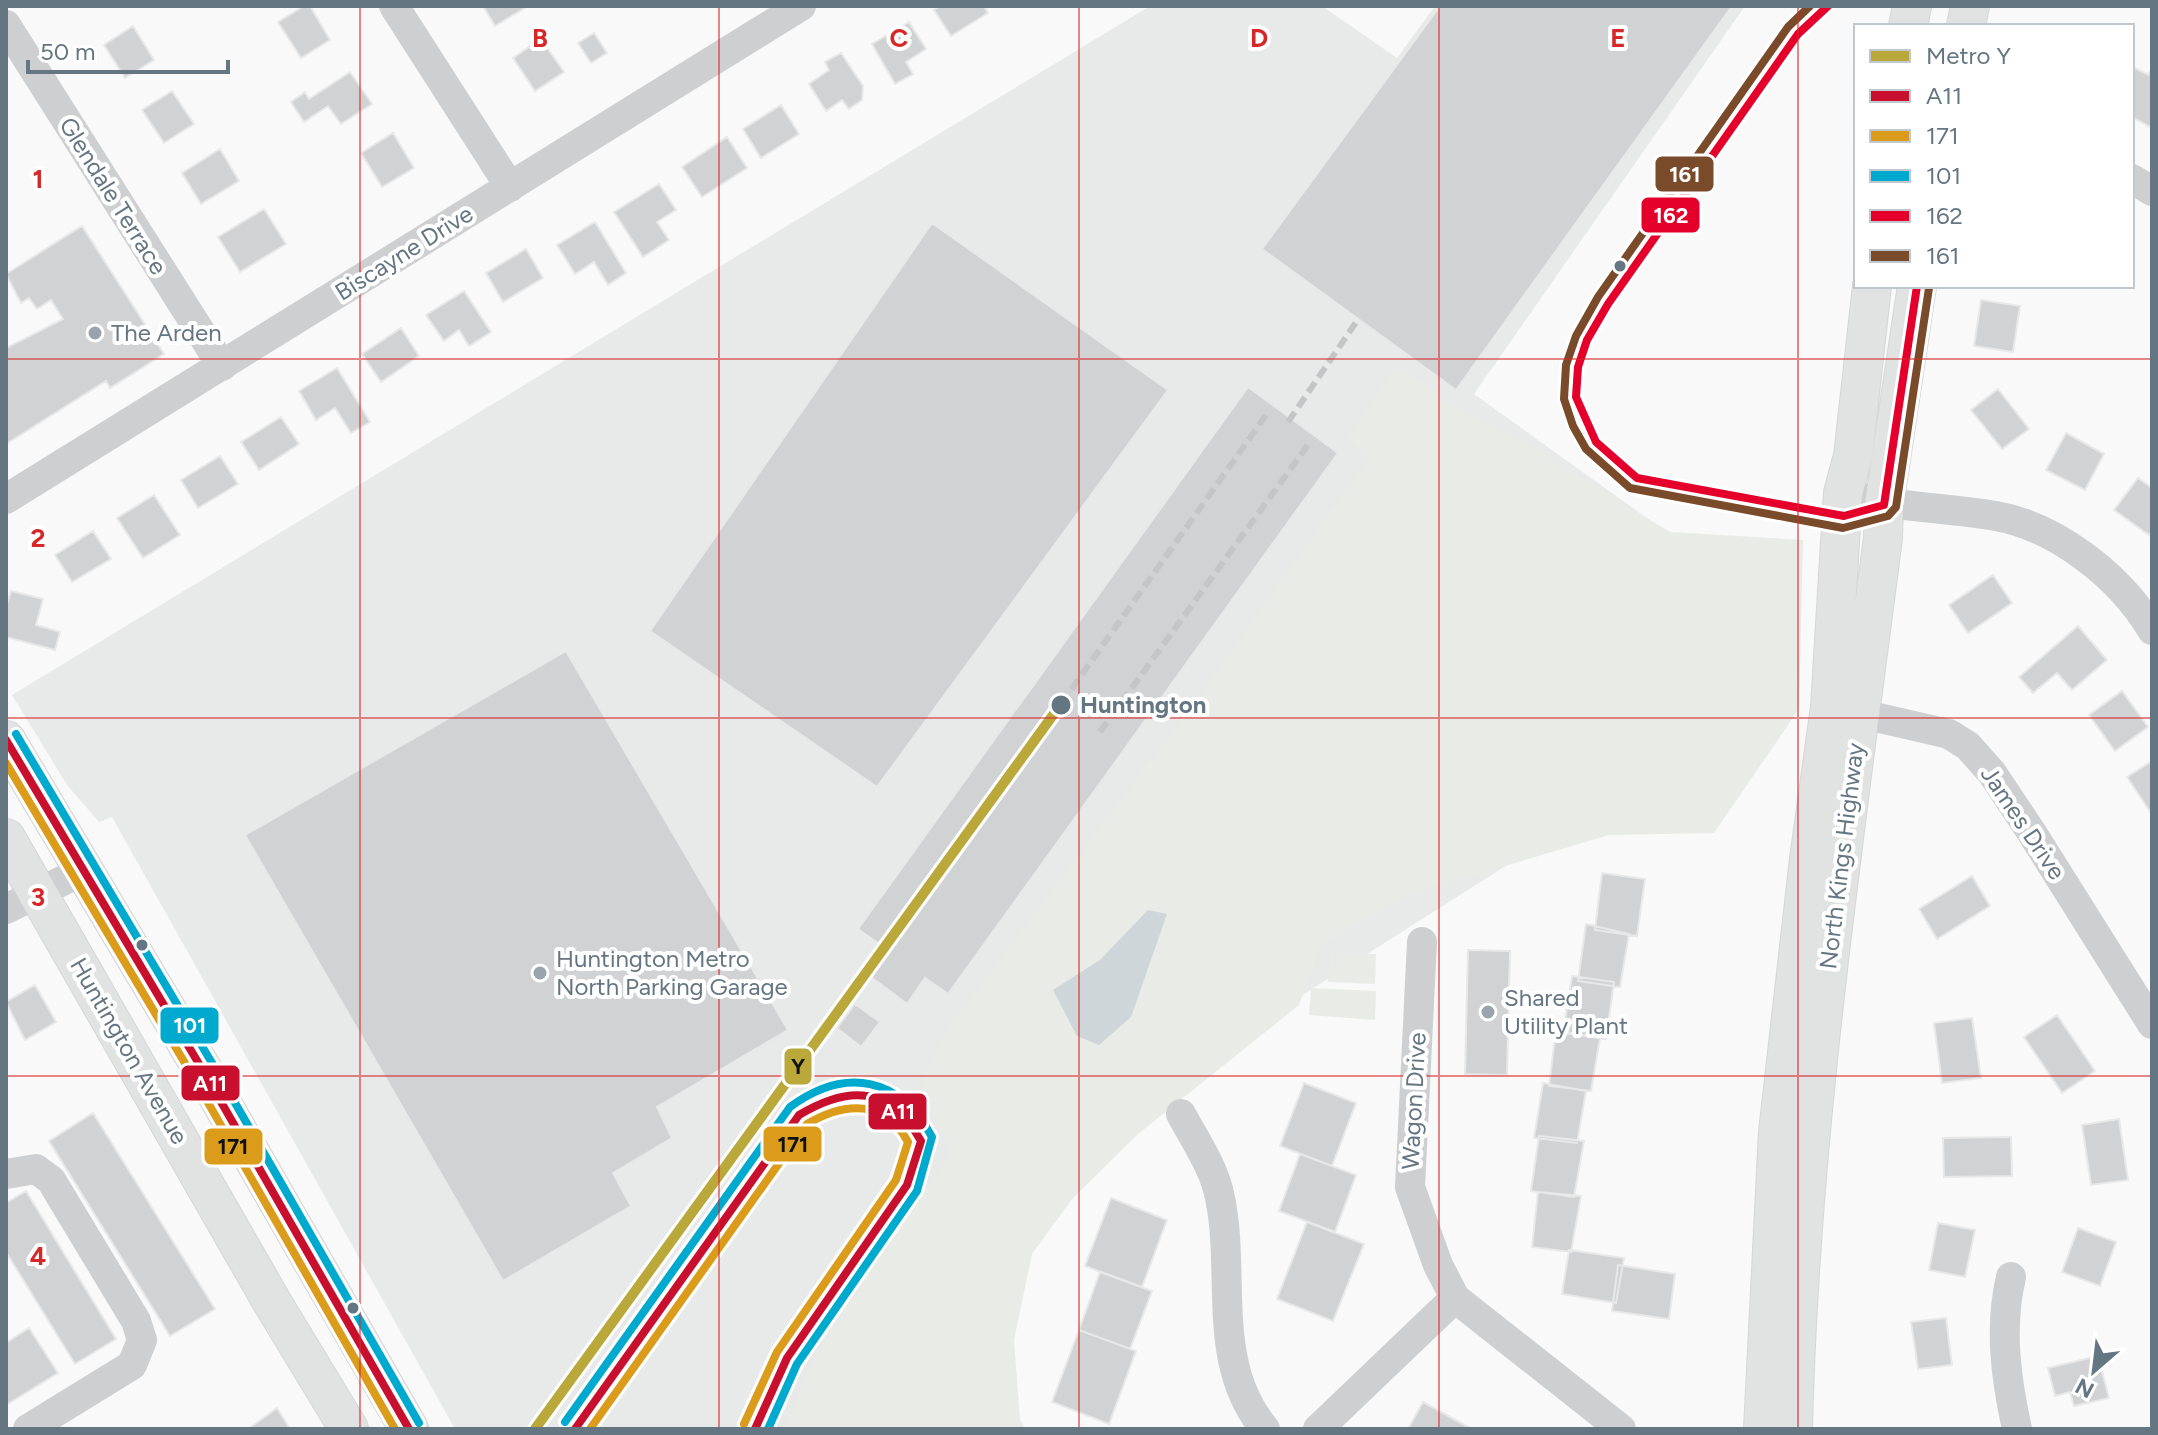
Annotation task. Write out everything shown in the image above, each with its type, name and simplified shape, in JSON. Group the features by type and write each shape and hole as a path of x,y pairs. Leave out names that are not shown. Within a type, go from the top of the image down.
{"main road":[{"name":"North Kings Highway","path":"1793,1429 1808,1139 1845,711 1843,493 1853,456 1872,288"},
{"name":"North Kings Highway","path":"1763,1429 1778,1132 1809,859 1845,711 1884,505 1917,288"},
{"path":"6,740 409,1429"},
{"name":"Huntington Avenue","path":"6,838 22,901 349,1429"}],"street":[{"path":"394,6 510,187"},
{"name":"Biscayne Drive","path":"6,499 799,7"},
{"name":"Glendale Terrace","path":"6,25 222,366"},
{"path":"2134,180 2152,191"},
{"path":"1843,493 1884,505 1997,516 2028,526 2097,567 2127,596 2152,630"},
{"name":"James Drive","path":"1845,711 1949,734 1968,746 2008,797 2152,1024"},
{"path":"22,901 84,870"},
{"name":"Wagon Drive","path":"1422,942 1410,1187 1438,1265 1455,1298 1621,1429"},
{"path":"1181,1114 1220,1194 1228,1335 1235,1374 1265,1429"},
{"path":"6,1174 36,1169 51,1180 136,1321 142,1340 132,1365 28,1429"},
{"path":"2011,1277 2006,1297 2004,1351 2007,1384 2017,1429"},
{"path":"1318,1429 1455,1298"}],"shaded area":[{"path":"1150,6 1322,6 1397,58 1435,6 1745,6 1474,394 1722,572 1592,811 905,1248 934,1429 455,1429 112,817 99,822 67,785 12,695"},
{"path":"1397,365 1458,409 1544,455 1670,532 1803,540 1799,709 1714,833 1609,835 1404,896 1322,944 1299,1005 1138,1134 1072,1199 1032,1254 1014,1340 1020,1419 1025,1429 783,1429 811,1364 951,1151 919,1091 945,1031 1191,707 1368,459 1348,437"},
{"path":"1148,910 1167,914 1131,1017 1099,1045 1077,1036 1053,990 1100,960"},
{"path":"1329,952 1376,954 1375,984 1328,982"},
{"path":"1311,988 1376,991 1375,1020 1309,1015"}],"building":[{"path":"304,6 310,6 330,40 301,58 278,22"},
{"path":"483,6 528,6 495,26"},
{"path":"940,6 984,6 988,13 951,36 934,10"},
{"path":"1440,6 1732,6 1456,390 1262,249"},
{"path":"909,22 926,49 906,62 913,74 895,84 872,44"},
{"path":"133,26 154,60 125,78 104,45"},
{"path":"594,33 607,53 591,63 578,43"},
{"path":"541,39 564,72 535,91 513,58"},
{"path":"841,53 863,86 862,100 849,109 842,100 826,111 809,84 829,70 825,62"},
{"path":"2134,68 2148,75 2152,68 2152,128 2134,118"},
{"path":"350,72 372,104 341,124 328,106 304,122 291,102 305,92 309,99"},
{"path":"172,91 194,124 164,143 142,110"},
{"path":"781,105 799,134 761,158 743,129"},
{"path":"393,133 414,168 382,187 361,153"},
{"path":"727,137 747,168 702,197 682,167"},
{"path":"220,149 239,181 201,204 182,173"},
{"path":"659,184 676,210 657,222 669,240 643,257 614,212"},
{"path":"264,209 286,244 240,272 218,237"},
{"path":"595,222 626,273 608,285 594,262 575,274 557,245"},
{"path":"932,223 1168,390 877,787 650,631"},
{"name":"The Arden","path":"82,226 164,354 110,388 106,381 6,444 6,348 63,319 51,300 37,309 29,298 21,303 6,274"},
{"path":"526,249 543,278 503,302 486,273"},
{"path":"464,291 491,332 469,346 459,330 444,341 426,315"},
{"path":"1981,300 2020,306 2013,352 1974,346"},
{"path":"401,328 419,356 381,382 362,354"},
{"path":"337,368 370,422 351,433 335,408 316,420 299,391"},
{"path":"1248,387 1338,453 948,994 925,978 907,1004 863,971 882,946 858,929"},
{"path":"1998,389 2029,429 2002,449 1971,410"},
{"path":"281,417 299,444 259,470 241,442"},
{"path":"2066,433 2104,454 2085,490 2046,470"},
{"path":"220,456 238,484 198,508 181,480"},
{"path":"2138,478 2152,488 2152,531 2149,535 2114,510"},
{"path":"154,495 180,535 143,558 117,518"},
{"path":"93,531 111,559 72,582 55,555"},
{"path":"1993,575 2012,603 1968,633 1949,605"},
{"path":"11,591 43,599 36,625 60,632 55,650 6,637 6,608"},
{"path":"2078,626 2107,660 2072,690 2057,673 2033,693 2019,677"},
{"name":"Huntington Metro North Parking Garage","path":"566,651 788,1030 657,1107 672,1138 613,1173 631,1206 503,1281 245,835"},
{"path":"2122,691 2148,727 2115,751 2089,715"},
{"path":"2152,761 2152,813 2151,813 2127,777"},
{"path":"1602,873 1645,879 1637,936 1595,930"},
{"path":"1972,876 1990,906 1937,939 1919,909"},
{"path":"1586,924 1629,934 1620,987 1578,981"},
{"name":"Shared Utility Plant","path":"1468,950 1510,951 1507,1075 1465,1074"},
{"path":"1572,976 1614,982 1606,1039 1563,1033"},
{"path":"35,985 56,1022 25,1040 6,1002"},
{"path":"855,1004 880,1022 861,1047 837,1028"},
{"path":"2057,1015 2095,1071 2062,1093 2024,1037"},
{"path":"1972,1018 1981,1078 1942,1083 1934,1023"},
{"path":"1556,1030 1600,1038 1591,1091 1549,1086"},
{"path":"1304,1083 1356,1103 1332,1166 1280,1146"},
{"path":"1543,1083 1586,1091 1577,1143 1534,1138"},
{"path":"93,1113 215,1309 170,1336 49,1141"},
{"path":"2119,1119 2128,1180 2091,1185 2082,1125"},
{"path":"1539,1136 1584,1141 1574,1197 1531,1191"},
{"path":"2011,1137 2012,1176 1944,1177 1943,1138"},
{"path":"1300,1154 1356,1175 1335,1232 1279,1211"},
{"path":"26,1191 116,1339 75,1364 6,1252 6,1203"},
{"path":"1538,1192 1581,1196 1571,1252 1532,1247"},
{"path":"1111,1198 1167,1220 1142,1287 1085,1266"},
{"path":"1307,1222 1364,1244 1333,1321 1277,1299"},
{"path":"1938,1223 1975,1230 1965,1277 1929,1270"},
{"path":"2078,1228 2116,1242 2100,1286 2062,1272"},
{"path":"1569,1250 1624,1258 1616,1303 1562,1294"},
{"path":"1618,1265 1675,1274 1669,1319 1612,1311"},
{"path":"1100,1272 1152,1291 1130,1349 1079,1330"},
{"path":"1946,1318 1952,1365 1918,1369 1911,1322"},
{"path":"29,1328 58,1373 6,1405 6,1343"},
{"path":"1079,1330 1136,1351 1109,1424 1052,1402"},
{"path":"2098,1356 2109,1398 2074,1406 2070,1392 2055,1396 2048,1368"},
{"path":"1423,1402 1472,1429 1408,1429"},
{"path":"277,1408 290,1429 248,1429"}],"railway":[{"path":"1288,422 1359,318"},
{"path":"1061,704 1269,411"},
{"path":"1100,732 1310,442"}],"metro line":[{"name":"Y","path":"535,1429 1061,704"}],"transit line":[{"name":"161","path":"1810,6 1788,27 1598,297 1576,336 1566,365 1564,399 1573,426 1586,449 1630,488 1843,528 1888,516 1896,507 1929,288"},
{"name":"162","path":"1828,6 1798,34 1608,304 1587,340 1578,367 1576,397 1596,442 1637,478 1844,516 1884,505 1917,288"},
{"name":"101","path":"16,734 215,1068 419,1423"},
{"name":"A11","path":"6,740 205,1074 409,1429"},
{"name":"171","path":"6,763 195,1080 395,1429"},
{"name":"101","path":"565,1422 790,1107 831,1086 870,1084 888,1090 904,1101 932,1137 917,1191 797,1364 768,1429"},
{"name":"A11","path":"575,1429 799,1115 836,1098 852,1095 882,1101 909,1123 921,1141 907,1185 787,1358 755,1429"},
{"name":"171","path":"590,1429 807,1124 836,1111 864,1109 876,1112 899,1128 908,1142 896,1180 777,1352 744,1424"}],"place":[{"name":"The Arden","path":"95,333"},
{"name":"Huntington","path":"1061,705"},
{"name":"Huntington Metro North Parking Garage","path":"540,973"},
{"name":"Shared Utility Plant","path":"1488,1012"}]}
